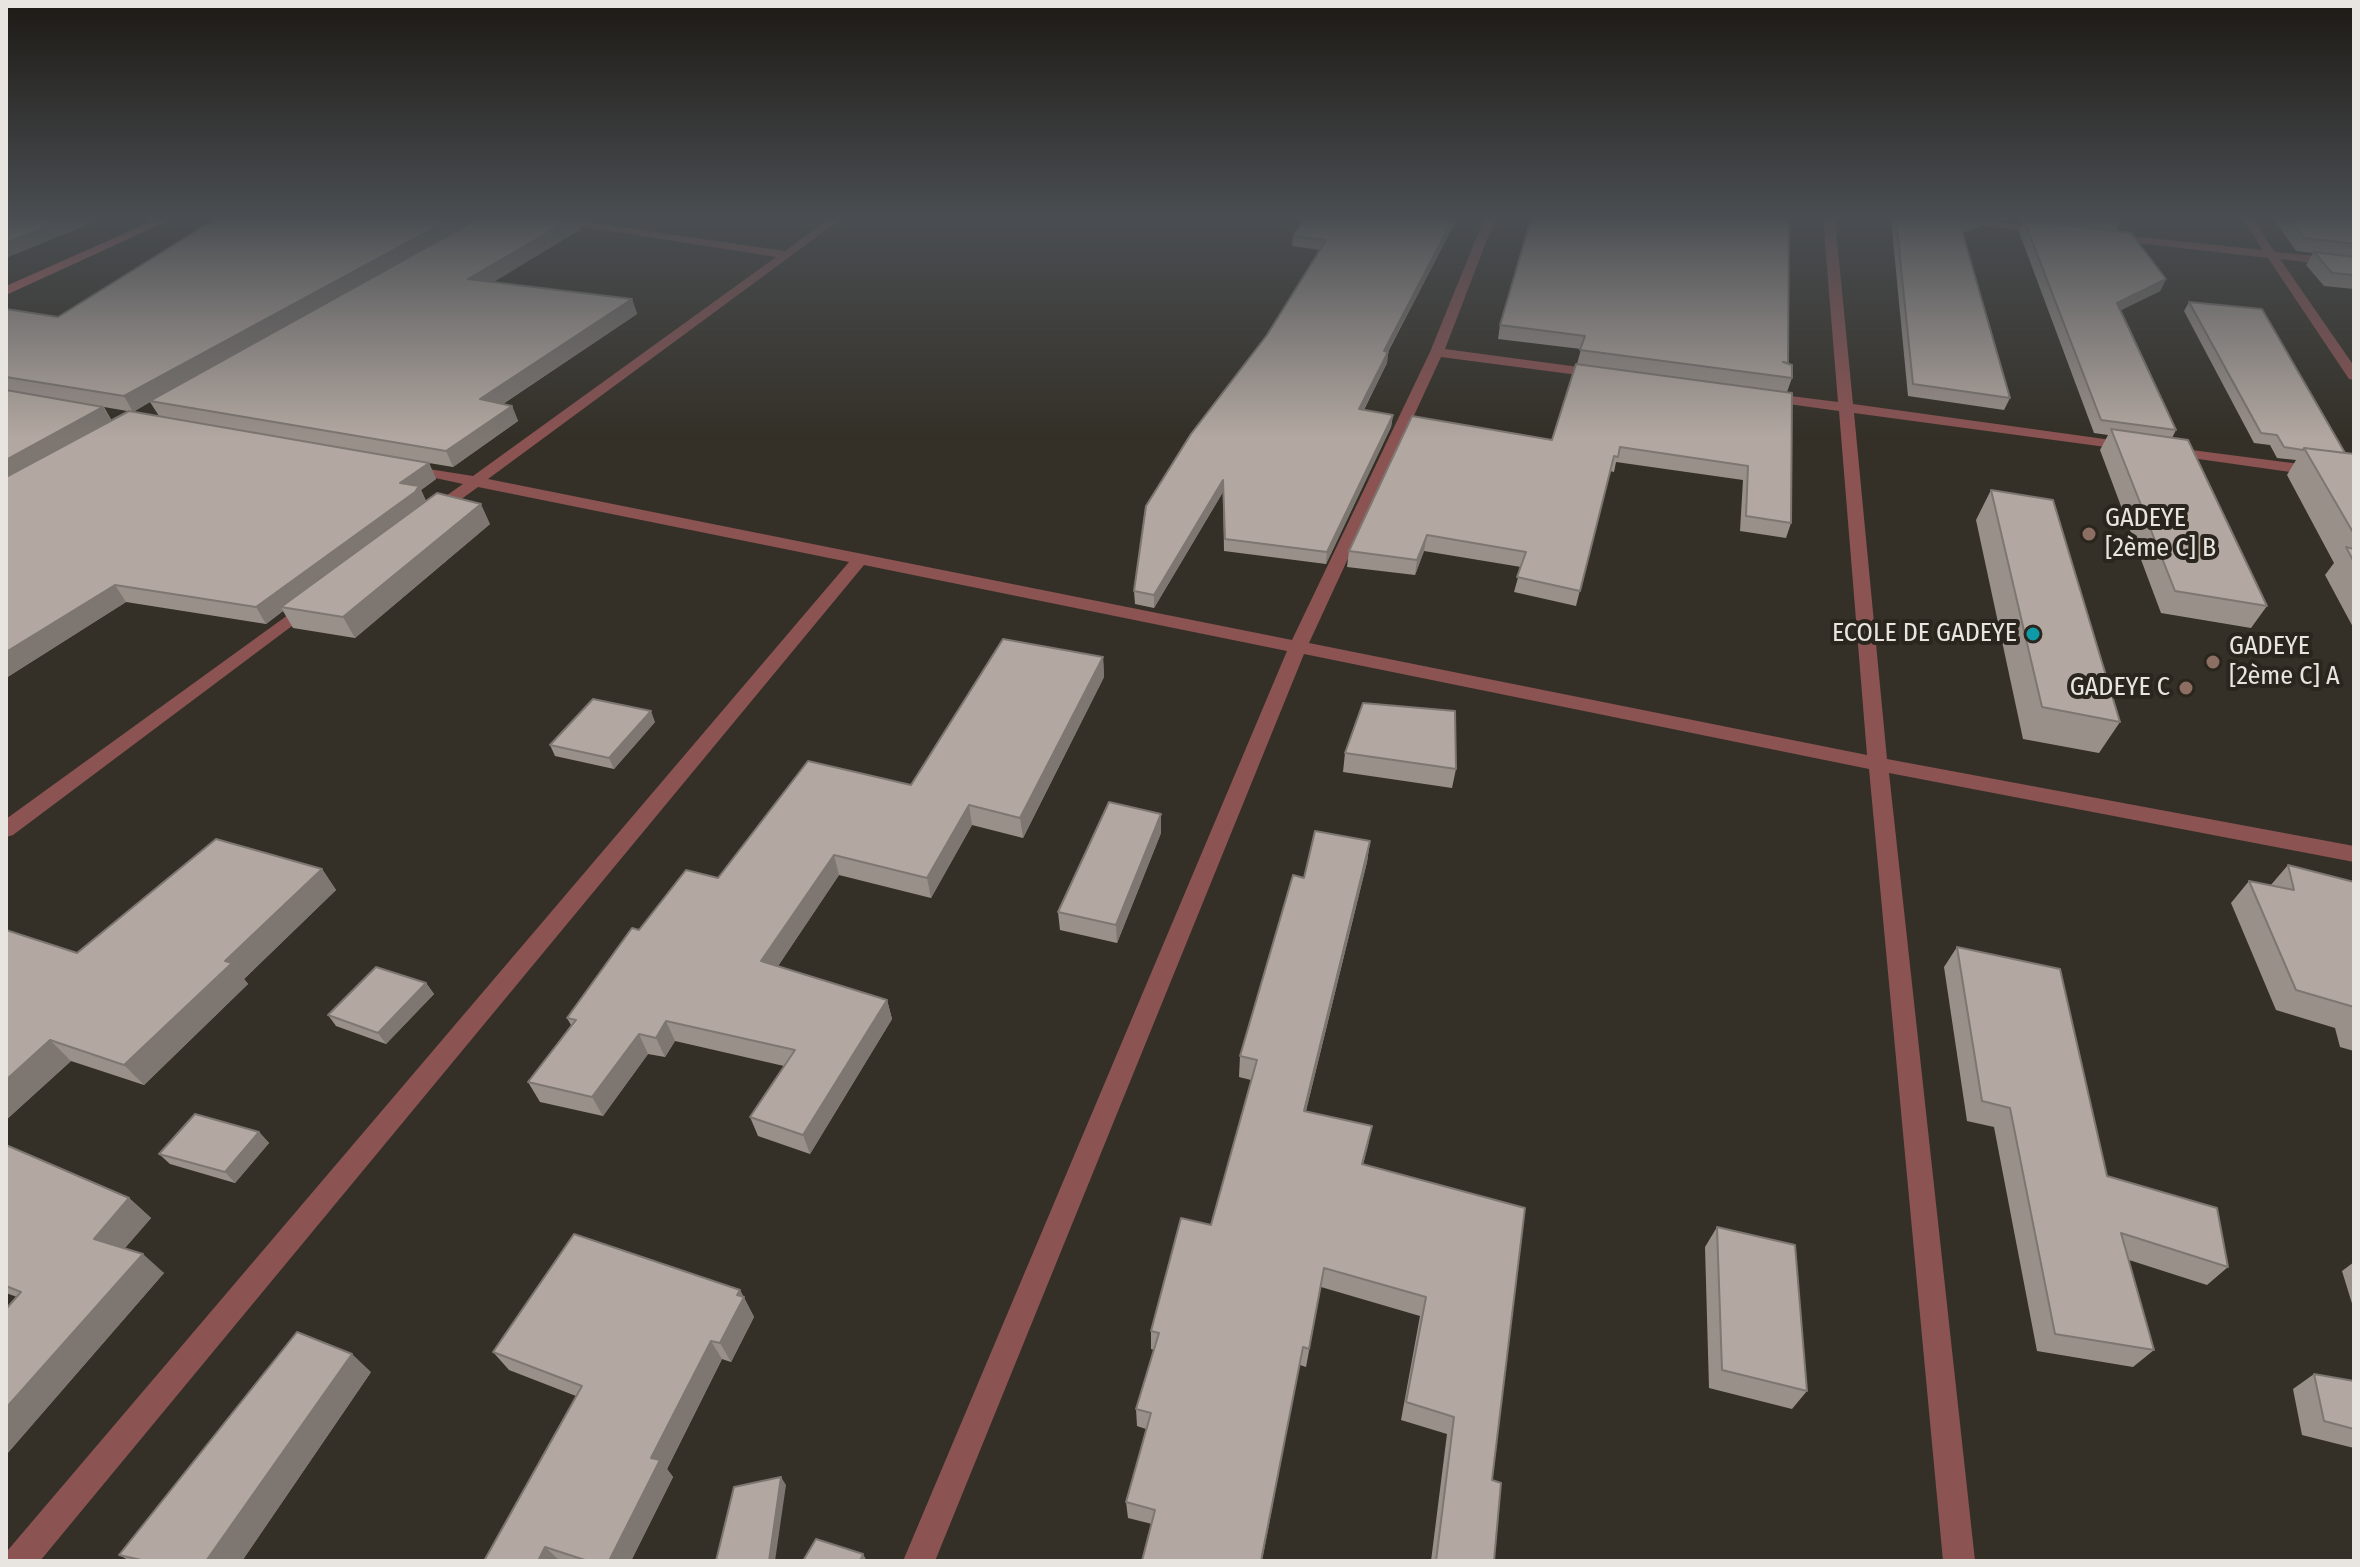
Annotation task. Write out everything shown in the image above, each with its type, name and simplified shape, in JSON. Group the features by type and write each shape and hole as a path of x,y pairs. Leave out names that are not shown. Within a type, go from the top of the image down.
{"street":[{"path":"414,527 737,292"},
{"path":"919,1561 1298,647 1437,352 1461,292"},
{"path":"1836,292 1878,764 1959,1561"},
{"path":"2296,292 2354,376"},
{"path":"1437,352 1610,375"},
{"path":"1751,395 2354,476"},
{"path":"384,464 478,479 1878,764 2354,854"},
{"path":"19,1561 862,557"},
{"path":"6,830 325,593"}],"building":[{"path":"98,292 316,292 124,396 6,377 6,309 58,317"},
{"path":"346,292 576,292 632,299 480,399 512,406 446,451 150,401"},
{"path":"1294,292 1415,292 1384,351 1388,352 1359,409 1393,415 1327,552 1225,539 1223,480 1154,595 1134,591 1146,506 1191,434 1267,335"},
{"path":"1510,292 1788,292 1788,363 1783,362 1792,365 1792,378 1580,350 1585,336 1500,325"},
{"path":"1904,292 1980,292 2010,398 1913,384"},
{"path":"2052,292 2139,292 2117,303 2176,430 2101,420"},
{"path":"2189,302 2262,309 2345,453 2284,447 2277,435 2261,433"},
{"path":"1576,364 1792,393 1791,523 1746,516 1748,466 1620,447 1618,457 1614,456 1580,591 1517,577 1526,552 1427,535 1417,560 1349,551 1412,416 1552,440"},
{"path":"6,390 103,407 6,460"},
{"path":"129,411 429,463 400,483 419,486 415,492 256,607 115,585 6,652 6,477"},
{"path":"2111,429 2188,440 2267,606 2175,591"},
{"path":"2304,448 2354,454 2354,534"},
{"path":"1991,490 2053,500 2120,722 2042,707"},
{"path":"437,493 481,504 343,617 281,607"},
{"path":"2346,547 2354,549 2354,562"},
{"path":"1003,639 1103,657 1020,818 969,805 927,878 834,855 761,961 887,1000 803,1135 750,1117 795,1050 666,1021 656,1038 639,1034 592,1097 528,1082 576,1020 567,1018 632,928 639,930 686,870 718,878 808,761 911,785"},
{"path":"593,699 651,711 609,758 550,745"},
{"path":"1363,703 1455,711 1456,769 1345,753"},
{"path":"1109,802 1161,814 1116,925 1058,912"},
{"path":"1315,831 1370,841 1304,1111 1372,1126 1362,1164 1525,1208 1492,1480 1501,1483 1494,1561 1436,1561 1454,1417 1406,1402 1426,1297 1324,1268 1309,1349 1303,1347 1261,1561 1142,1561 1155,1510 1126,1502 1151,1413 1136,1409 1159,1333 1151,1331 1181,1218 1211,1225 1257,1060 1240,1056 1293,875 1304,878"},
{"path":"216,839 322,869 225,961 232,963 124,1065 50,1040 6,1080 6,930 77,953"},
{"path":"2288,865 2354,882 2354,1007 2296,990 2249,881 2294,890"},
{"path":"1957,947 2060,969 2107,1176 2217,1208 2228,1267 2121,1233 2154,1350 2055,1334 2010,1108 1982,1101"},
{"path":"376,967 426,983 378,1033 328,1015"},
{"path":"195,1114 259,1132 225,1172 159,1154"},
{"path":"6,1145 129,1198 94,1239 143,1254 6,1408 6,1309 21,1292 6,1286"},
{"path":"1717,1227 1795,1245 1807,1391 1722,1370"},
{"path":"574,1234 740,1290 737,1295 744,1297 720,1343 711,1341 651,1458 660,1460 609,1561 588,1561 545,1547 538,1561 484,1561 582,1386 493,1352"},
{"path":"297,1332 352,1354 206,1561 146,1561 119,1555"},
{"path":"2314,1374 2354,1381 2354,1429 2324,1421"},
{"path":"781,1477 769,1561 716,1561 734,1487"},
{"path":"816,1539 863,1554 860,1561 803,1561"}],"place":[{"name":"GADEYE [2ème C] B","path":"2089,534"},
{"name":"ECOLE DE GADEYE","path":"2033,634"},
{"name":"GADEYE [2ème C] A","path":"2213,662"},
{"name":"GADEYE C","path":"2186,688"}]}
